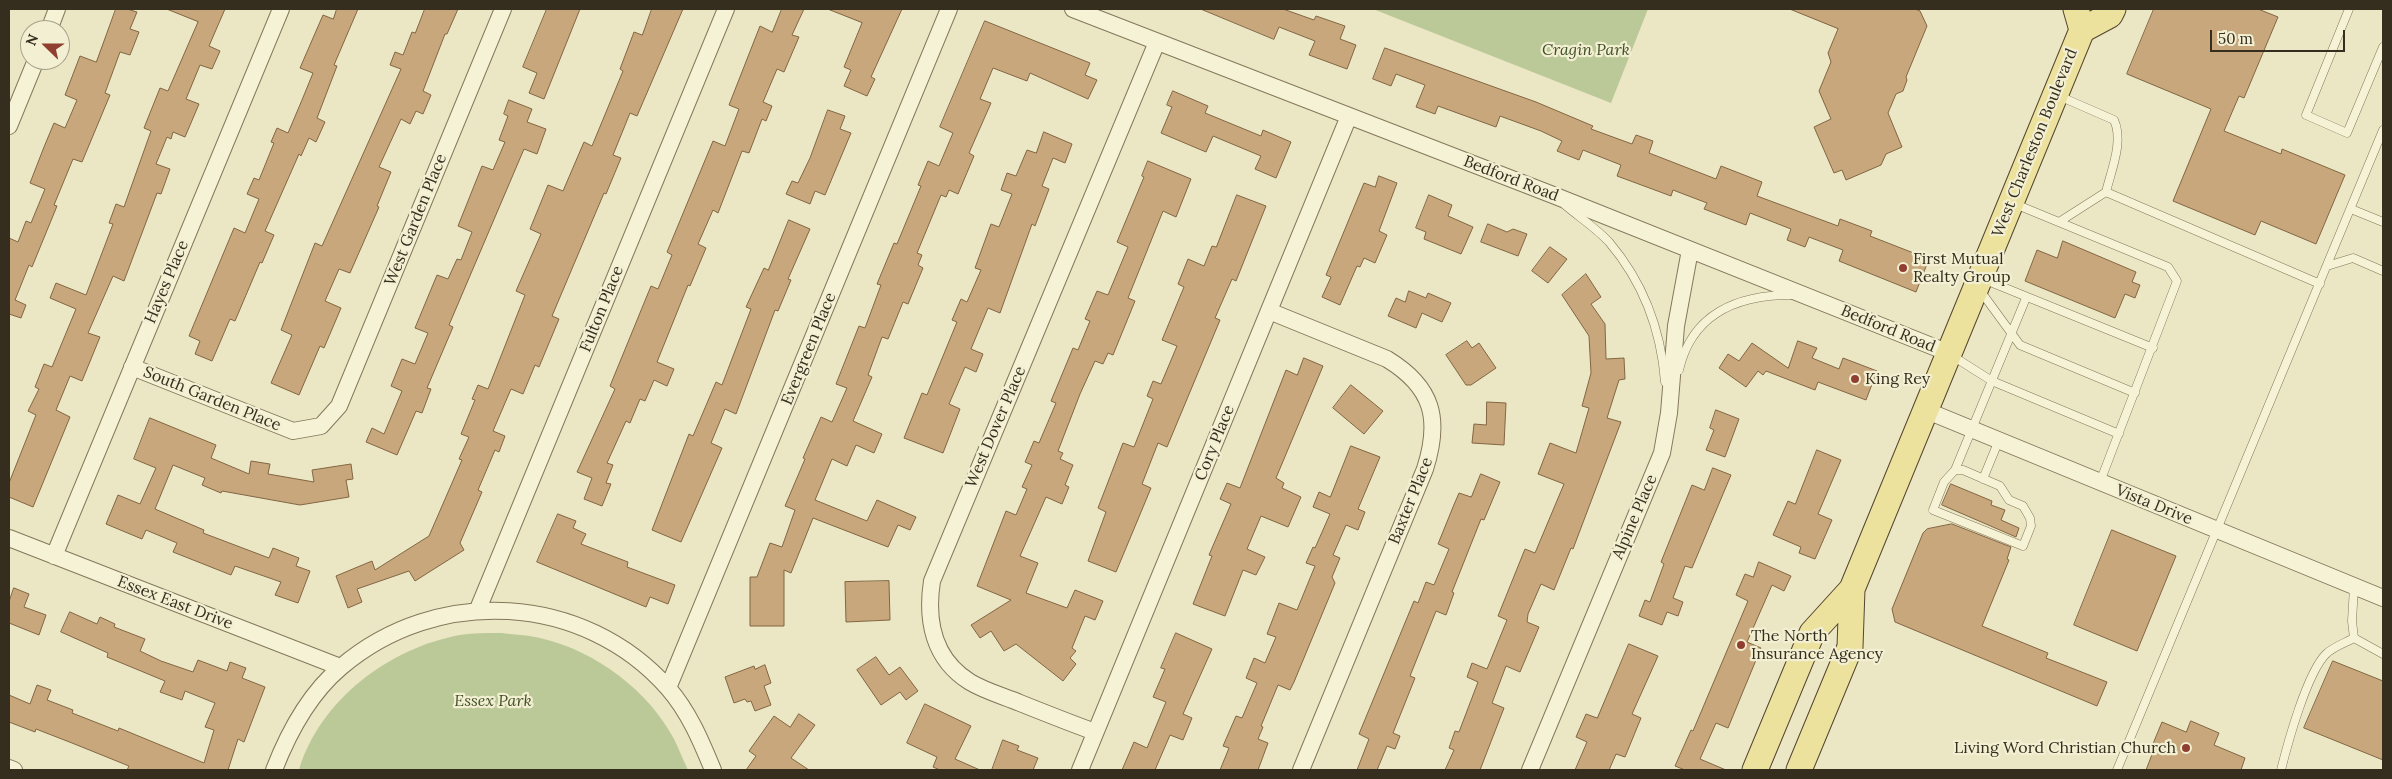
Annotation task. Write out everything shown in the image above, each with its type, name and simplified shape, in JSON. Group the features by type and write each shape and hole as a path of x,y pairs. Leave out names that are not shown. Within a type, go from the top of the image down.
{"main road":[{"name":"West Charleston Boulevard","path":"1755,770 1812,633 1852,588 2055,94 2079,19 2110,15 2113,9"},
{"name":"West Charleston Boulevard","path":"1799,770 1850,647 1852,588"}],"street":[{"name":"Hayes Place","path":"54,556 281,9"},
{"name":"West Garden Place","path":"321,426 340,406 503,9"},
{"name":"Fulton Place","path":"478,610 726,9"},
{"name":"Evergreen Place","path":"668,688 949,9"},
{"name":"Bedford Road","path":"1072,9 1553,195 1949,353"},
{"name":"West Dover Place","path":"1095,732 981,688 961,676 944,655 937,642 930,625 929,603 932,581 1157,42"},
{"path":"9,126 32,70"},
{"name":"Cory Place","path":"1080,770 1349,116"},
{"name":"Alpine Place","path":"1530,770 1662,453 1670,413 1676,326 1690,250"},
{"name":"Baxter Place","path":"1269,311 1387,360 1401,368 1416,380 1424,392 1430,408 1433,427 1432,447 1425,470 1301,770"},
{"name":"South Garden Place","path":"132,367 293,432 321,426"},
{"name":"Vista Drive","path":"1925,410 2383,598"},
{"name":"Essex East Drive","path":"9,538 340,667"},
{"path":"274,770 286,740 309,702 340,667 370,645 404,627 440,615 478,610 521,610 562,619 602,636 637,659 668,688 695,727 713,770"},
{"path":"9,768 14,770"}],"lane":[{"path":"2349,9 2306,115 2348,133 2383,47"},
{"path":"2055,94 2114,120 2118,129 2117,145 2106,192 2058,222"},
{"path":"2117,770 2383,130"},
{"path":"2106,192 2320,284"},
{"path":"1553,195 1608,241 1635,280 1658,330 1670,413"},
{"path":"2011,203 2168,266 2177,281 2100,482"},
{"path":"2350,209 2383,222"},
{"path":"2327,266 2353,258 2383,270"},
{"path":"1978,281 2152,348"},
{"path":"1978,281 2020,345 2135,393"},
{"path":"1670,413 1681,360 1696,331 1714,314 1734,302 1756,296 1801,294"},
{"path":"1955,470 1963,470 2000,486 2009,500 2023,506 2027,511 2030,526 2023,546 1933,510 1944,482 1955,470 1970,429 2026,298"},
{"path":"1949,353 1992,381 2119,434"},
{"path":"1983,479 1998,440"},
{"path":"2354,586 2352,621 2354,638"},
{"path":"2354,638 2383,654"},
{"path":"2281,770 2291,730 2318,664 2327,653 2354,638"}],"green space":[{"name":"Cragin Park","path":"1373,9 1648,9 1611,103"},
{"name":"Essex Park","path":"502,633 539,638 563,645 583,653 619,676 635,689 663,721 674,739 688,770 299,770 309,745 323,721 340,700 383,665 408,652 460,635"}],"building":[{"path":"116,9 127,9 137,12 130,29 139,32 130,55 120,52 105,93 110,95 82,162 73,159 54,205 57,206 32,267 29,265 15,300 26,305 21,318 9,314 9,238 18,242 26,221 31,223 45,189 30,183 54,123 65,128 77,100 65,95 80,56 96,62"},
{"path":"167,9 225,9 209,46 220,51 212,69 200,65 186,99 199,104 185,137 173,132 171,139 167,137 156,164 170,169 161,194 157,193 124,281 113,276 88,333 100,337 82,381 70,376 56,410 70,417 33,507 9,497 9,483 36,415 28,411 39,389 35,387 44,364 52,367 76,309 50,298 56,283 86,295 113,224 109,223 116,204 124,207 151,131 144,128 160,88 168,91 198,22"},
{"path":"337,9 358,9 334,65 337,66 317,118 325,122 316,142 309,138 301,156 299,154 265,231 274,235 262,263 260,262 235,321 230,319 212,361 195,354 200,341 189,336 234,228 245,233 259,199 247,194 254,178 259,180 274,143 271,142 277,128 288,133 302,100 313,73 300,68 323,15 333,19"},
{"path":"425,9 458,9 447,34 445,34 423,91 431,95 423,114 416,111 410,124 401,119 379,167 391,172 377,206 379,207 350,273 339,269 325,301 341,308 324,348 320,346 299,395 271,383 292,335 281,330 315,243 322,246 401,69 390,65 395,52 403,55 412,32 415,33"},
{"path":"547,9 580,9 544,99 529,93 537,73 523,67"},
{"path":"652,9 683,9 637,116 630,113 613,155 621,158 606,194 604,193 552,316 559,319 539,367 535,365 523,394 511,389 493,431 505,436 499,452 495,450 478,490 482,492 460,543 464,550 415,581 409,571 357,589 362,602 348,608 336,576 372,561 375,570 429,536 462,460 459,459 469,437 461,434 475,400 472,399 478,385 488,389 525,295 516,291 541,234 530,229 548,185 563,191 584,142 592,146 623,71 620,69 634,32 642,35"},
{"path":"782,9 804,9 792,35 799,37 784,72 777,69 763,102 772,106 766,121 762,119 749,153 742,151 718,213 713,210 698,244 706,248 690,286 688,285 657,362 674,369 667,386 654,380 645,401 640,399 630,423 626,421 607,463 613,465 606,483 611,484 602,506 584,499 592,478 577,472 615,389 610,386 651,286 658,289 672,255 667,252 713,141 725,146 739,109 729,105 760,26 772,32"},
{"path":"828,9 902,9 871,77 875,79 867,96 844,86 851,70 844,67 862,23"},
{"path":"1201,9 1283,9 1314,20 1316,16 1345,26 1340,39 1356,45 1347,69 1309,55 1315,41 1279,27 1274,39"},
{"path":"1790,9 1915,9 1920,11 1927,26 1906,77 1907,80 1903,91 1896,94 1888,113 1902,147 1886,154 1881,165 1846,180 1842,170 1834,173 1814,127 1831,119 1819,91 1831,62 1828,53 1838,29"},
{"path":"2154,9 2258,9 2278,17 2244,98 2239,96 2224,131 2281,154 2282,149 2345,175 2316,244 2261,221 2255,235 2173,201 2211,109 2127,74"},
{"path":"985,21 1090,63 1085,75 1097,80 1088,99 1030,73 1027,81 993,68 980,99 991,103 969,153 974,156 958,194 949,190 946,197 941,195 917,253 922,255 918,265 923,268 908,304 903,302 888,339 882,337 868,375 872,377 853,421 882,434 874,453 856,445 847,466 832,459 815,500 867,521 877,500 916,517 910,530 898,525 888,547 813,518 791,573 784,570 784,626 750,626 750,577 757,577 770,543 782,547 795,510 785,506 805,459 803,458 821,417 832,422 847,388 836,384 859,326 865,328 881,285 877,284 894,243 897,244 921,186 918,185 928,161 939,166 953,133 940,127"},
{"path":"1385,48 1536,102 1593,126 1591,129 1632,144 1636,135 1653,141 1649,153 1716,179 1721,166 1762,182 1757,196 1838,226 1840,219 1872,231 1870,236 1929,259 1916,292 1839,261 1843,250 1809,237 1805,247 1787,240 1791,229 1750,213 1746,225 1704,209 1707,203 1673,190 1671,196 1617,176 1621,165 1583,150 1579,160 1557,151 1562,141 1541,131 1500,116 1496,127 1438,106 1435,114 1416,107 1425,85 1396,74 1391,86 1373,79"},
{"path":"1173,91 1208,106 1205,113 1261,136 1263,130 1291,142 1276,178 1255,169 1261,156 1213,136 1206,152 1161,133 1172,107 1167,105"},
{"path":"509,100 532,109 527,122 546,129 537,154 524,149 449,325 453,327 427,388 431,389 422,413 416,411 397,455 366,442 372,428 384,434 402,391 391,386 402,359 415,364 428,333 415,328 437,275 448,279 457,259 461,260 472,232 458,226 482,166 493,170 505,142 499,140 508,116 504,114"},
{"path":"828,110 845,116 840,129 851,133 825,195 815,191 810,204 786,194 792,181 798,183 810,158"},
{"path":"1044,132 1072,144 1065,163 1053,158 1042,186 1049,189 1035,226 1032,224 1000,313 988,308 971,349 983,354 976,372 965,367 949,404 960,409 943,453 904,438 922,393 927,395 957,322 952,320 961,299 967,302 981,270 975,268 991,224 999,227 1012,194 1001,190 1007,173 1016,176 1027,150 1036,153"},
{"path":"1148,161 1191,179 1176,217 1163,211 1128,298 1135,301 1113,355 1108,353 1103,364 1095,361 1080,394 1058,451 1063,453 1060,459 1073,465 1065,485 1069,487 1062,504 1046,497 1020,556 1038,563 1026,593 1067,608 1075,590 1103,601 1095,620 1085,616 1072,648 1076,651 1070,658 1076,664 1063,681 1016,644 1004,651 991,631 980,638 971,625 1011,600 977,586 1006,511 1016,515 1027,489 1022,487 1032,465 1025,462 1034,441 1039,443 1056,403 1051,401 1073,348 1078,350 1090,321 1085,319 1097,291 1108,295 1128,247 1117,242 1144,177 1142,176"},
{"path":"1379,176 1397,183 1379,231 1387,235 1375,263 1364,258 1360,267 1357,266 1340,305 1322,297 1331,277 1326,275 1364,183 1375,187"},
{"path":"1237,195 1266,206 1236,281 1232,279 1215,318 1220,320 1167,447 1158,443 1142,484 1151,488 1116,572 1088,561 1106,512 1098,508 1123,443 1134,447 1153,399 1147,396 1153,381 1161,384 1177,346 1162,340 1184,287 1178,284 1188,259 1204,266 1212,246 1216,247"},
{"path":"1429,195 1452,205 1448,216 1473,227 1461,254 1424,239 1426,232 1416,228"},
{"path":"789,220 810,229 788,279 791,280 778,311 775,310 736,414 725,409 711,443 722,448 681,542 652,530 689,434 693,436 716,382 722,385 751,309 746,307 764,268 768,270"},
{"path":"1488,224 1507,232 1513,229 1527,234 1518,256 1481,242"},
{"path":"2063,241 2136,272 2132,282 2140,285 2135,298 2125,294 2115,318 2025,281 2037,250 2057,258"},
{"path":"1550,247 1567,259 1548,283 1532,271"},
{"path":"1586,274 1601,297 1591,304 1605,324 1606,359 1624,358 1625,379 1619,380 1607,418 1621,422 1573,549 1571,548 1554,590 1541,584 1528,614 1527,622 1539,627 1520,672 1506,666 1492,703 1504,708 1480,770 1445,770 1454,750 1449,748 1455,731 1459,732 1478,682 1467,677 1472,663 1487,669 1507,620 1498,616 1525,549 1535,553 1564,484 1538,474 1550,443 1576,453 1589,408 1582,406 1591,373 1589,336 1562,295"},
{"path":"1409,291 1426,298 1428,293 1451,303 1442,322 1422,313 1416,328 1388,316 1396,298 1405,302"},
{"path":"1467,341 1472,348 1479,343 1496,368 1471,385 1466,385 1446,355"},
{"path":"1798,341 1817,348 1812,358 1839,369 1843,358 1877,371 1866,400 1818,382 1815,390 1766,371 1763,375 1758,371 1746,387 1719,368 1728,354 1739,361 1752,343 1788,368"},
{"path":"1304,358 1323,366 1276,478 1284,483 1282,488 1301,497 1288,527 1261,516 1247,549 1265,557 1256,575 1243,570 1225,616 1193,604 1212,556 1209,555 1231,504 1220,499 1227,483 1240,488 1286,370 1297,375"},
{"path":"1351,385 1383,411 1364,434 1333,408"},
{"path":"1487,402 1506,403 1504,445 1472,443 1474,424 1486,425"},
{"path":"1716,410 1739,419 1725,457 1706,450 1714,430 1710,428"},
{"path":"150,418 216,445 211,458 249,474 251,461 270,464 268,474 314,482 312,470 351,464 353,479 346,480 349,497 300,505 222,491 221,493 202,485 205,478 173,465 155,509 204,530 203,533 269,558 273,548 299,558 296,566 310,571 298,603 275,595 281,582 235,566 231,575 173,552 177,543 146,530 142,539 106,524 118,495 140,504 156,468 134,459"},
{"path":"1351,446 1380,457 1358,509 1365,512 1358,530 1346,525 1333,555 1340,558 1332,577 1335,583 1290,690 1278,685 1261,726 1263,727 1258,739 1268,743 1258,770 1220,770 1229,748 1223,746 1236,716 1242,718 1257,683 1246,678 1254,658 1265,663 1276,637 1267,634 1279,603 1297,610 1315,566 1306,563 1330,514 1313,507 1319,492 1330,497"},
{"path":"1817,450 1841,460 1818,514 1832,520 1815,559 1799,553 1801,547 1773,535 1788,501 1795,504"},
{"path":"1713,468 1731,475 1692,568 1685,566 1673,598 1683,602 1678,616 1667,612 1662,625 1639,616 1645,600 1650,602 1664,564 1661,562 1692,485 1704,490"},
{"path":"1481,474 1500,482 1484,520 1481,519 1452,592 1454,593 1446,615 1436,611 1410,676 1415,678 1393,733 1400,736 1395,749 1387,746 1377,770 1357,770 1369,739 1359,734 1414,601 1418,603 1426,582 1434,585 1449,549 1438,544 1453,507 1459,493 1471,497"},
{"path":"1951,484 1992,501 1991,505 2005,510 2001,520 2019,528 2016,537 1942,505"},
{"path":"558,514 576,521 573,528 586,534 581,544 628,562 627,567 675,585 668,604 650,597 646,607 537,562"},
{"path":"1952,524 2011,547 2007,559 2009,560 1982,626 2048,653 2046,658 2107,682 2097,706 1895,622 1892,609 1923,533 1927,529"},
{"path":"2112,530 2176,556 2137,651 2074,625"},
{"path":"1759,562 1791,576 1784,591 1772,585 1747,642 1761,648 1728,728 1716,723 1700,759 1726,770 1685,770 1675,766 1691,730 1693,731 1748,601 1736,595 1745,574 1753,577"},
{"path":"889,581 890,620 846,622 845,582"},
{"path":"14,588 29,594 24,607 46,615 39,635 9,623 9,602"},
{"path":"70,612 97,624 100,617 115,624 114,627 145,639 140,651 161,661 193,672 198,660 227,671 230,662 246,668 242,678 265,687 244,742 238,739 228,770 127,770 129,766 36,729 35,732 9,722 9,695 30,704 37,685 51,690 47,700 73,710 72,713 118,731 119,728 204,763 214,730 205,727 215,703 185,691 182,700 160,692 165,681 107,657 108,653 61,632"},
{"path":"1176,633 1212,649 1183,714 1192,718 1183,740 1170,735 1155,770 1122,770 1134,742 1147,748 1166,702 1153,697 1165,669 1161,668"},
{"path":"1629,644 1658,656 1632,714 1641,718 1625,757 1616,754 1609,770 1575,770 1587,742 1576,737 1586,714 1597,718"},
{"path":"876,657 889,675 900,667 918,691 906,700 900,692 881,705 857,670"},
{"path":"2333,661 2383,681 2383,760 2304,728"},
{"path":"765,665 771,683 764,686 771,705 755,711 751,701 747,702 745,699 734,703 725,677 754,666 755,669"},
{"path":"925,704 971,726 955,759 980,770 940,770 933,767 937,757 907,743"},
{"path":"799,714 815,725 791,758 809,770 746,770 756,756 749,751 774,716 790,727"},
{"name":"Living Word Christian Church","path":"2191,721 2219,733 2214,745 2245,758 2241,770 2146,770 2153,752 2150,751 2162,722 2186,732"},
{"path":"1003,740 1019,746 1017,750 1038,758 1033,770 992,770"}],"place":[{"name":"First Mutual Realty Group","path":"1903,268"},
{"name":"King Rey","path":"1855,379"},
{"name":"The North Insurance Agency","path":"1741,645"},
{"name":"Living Word Christian Church","path":"2186,748"}]}
